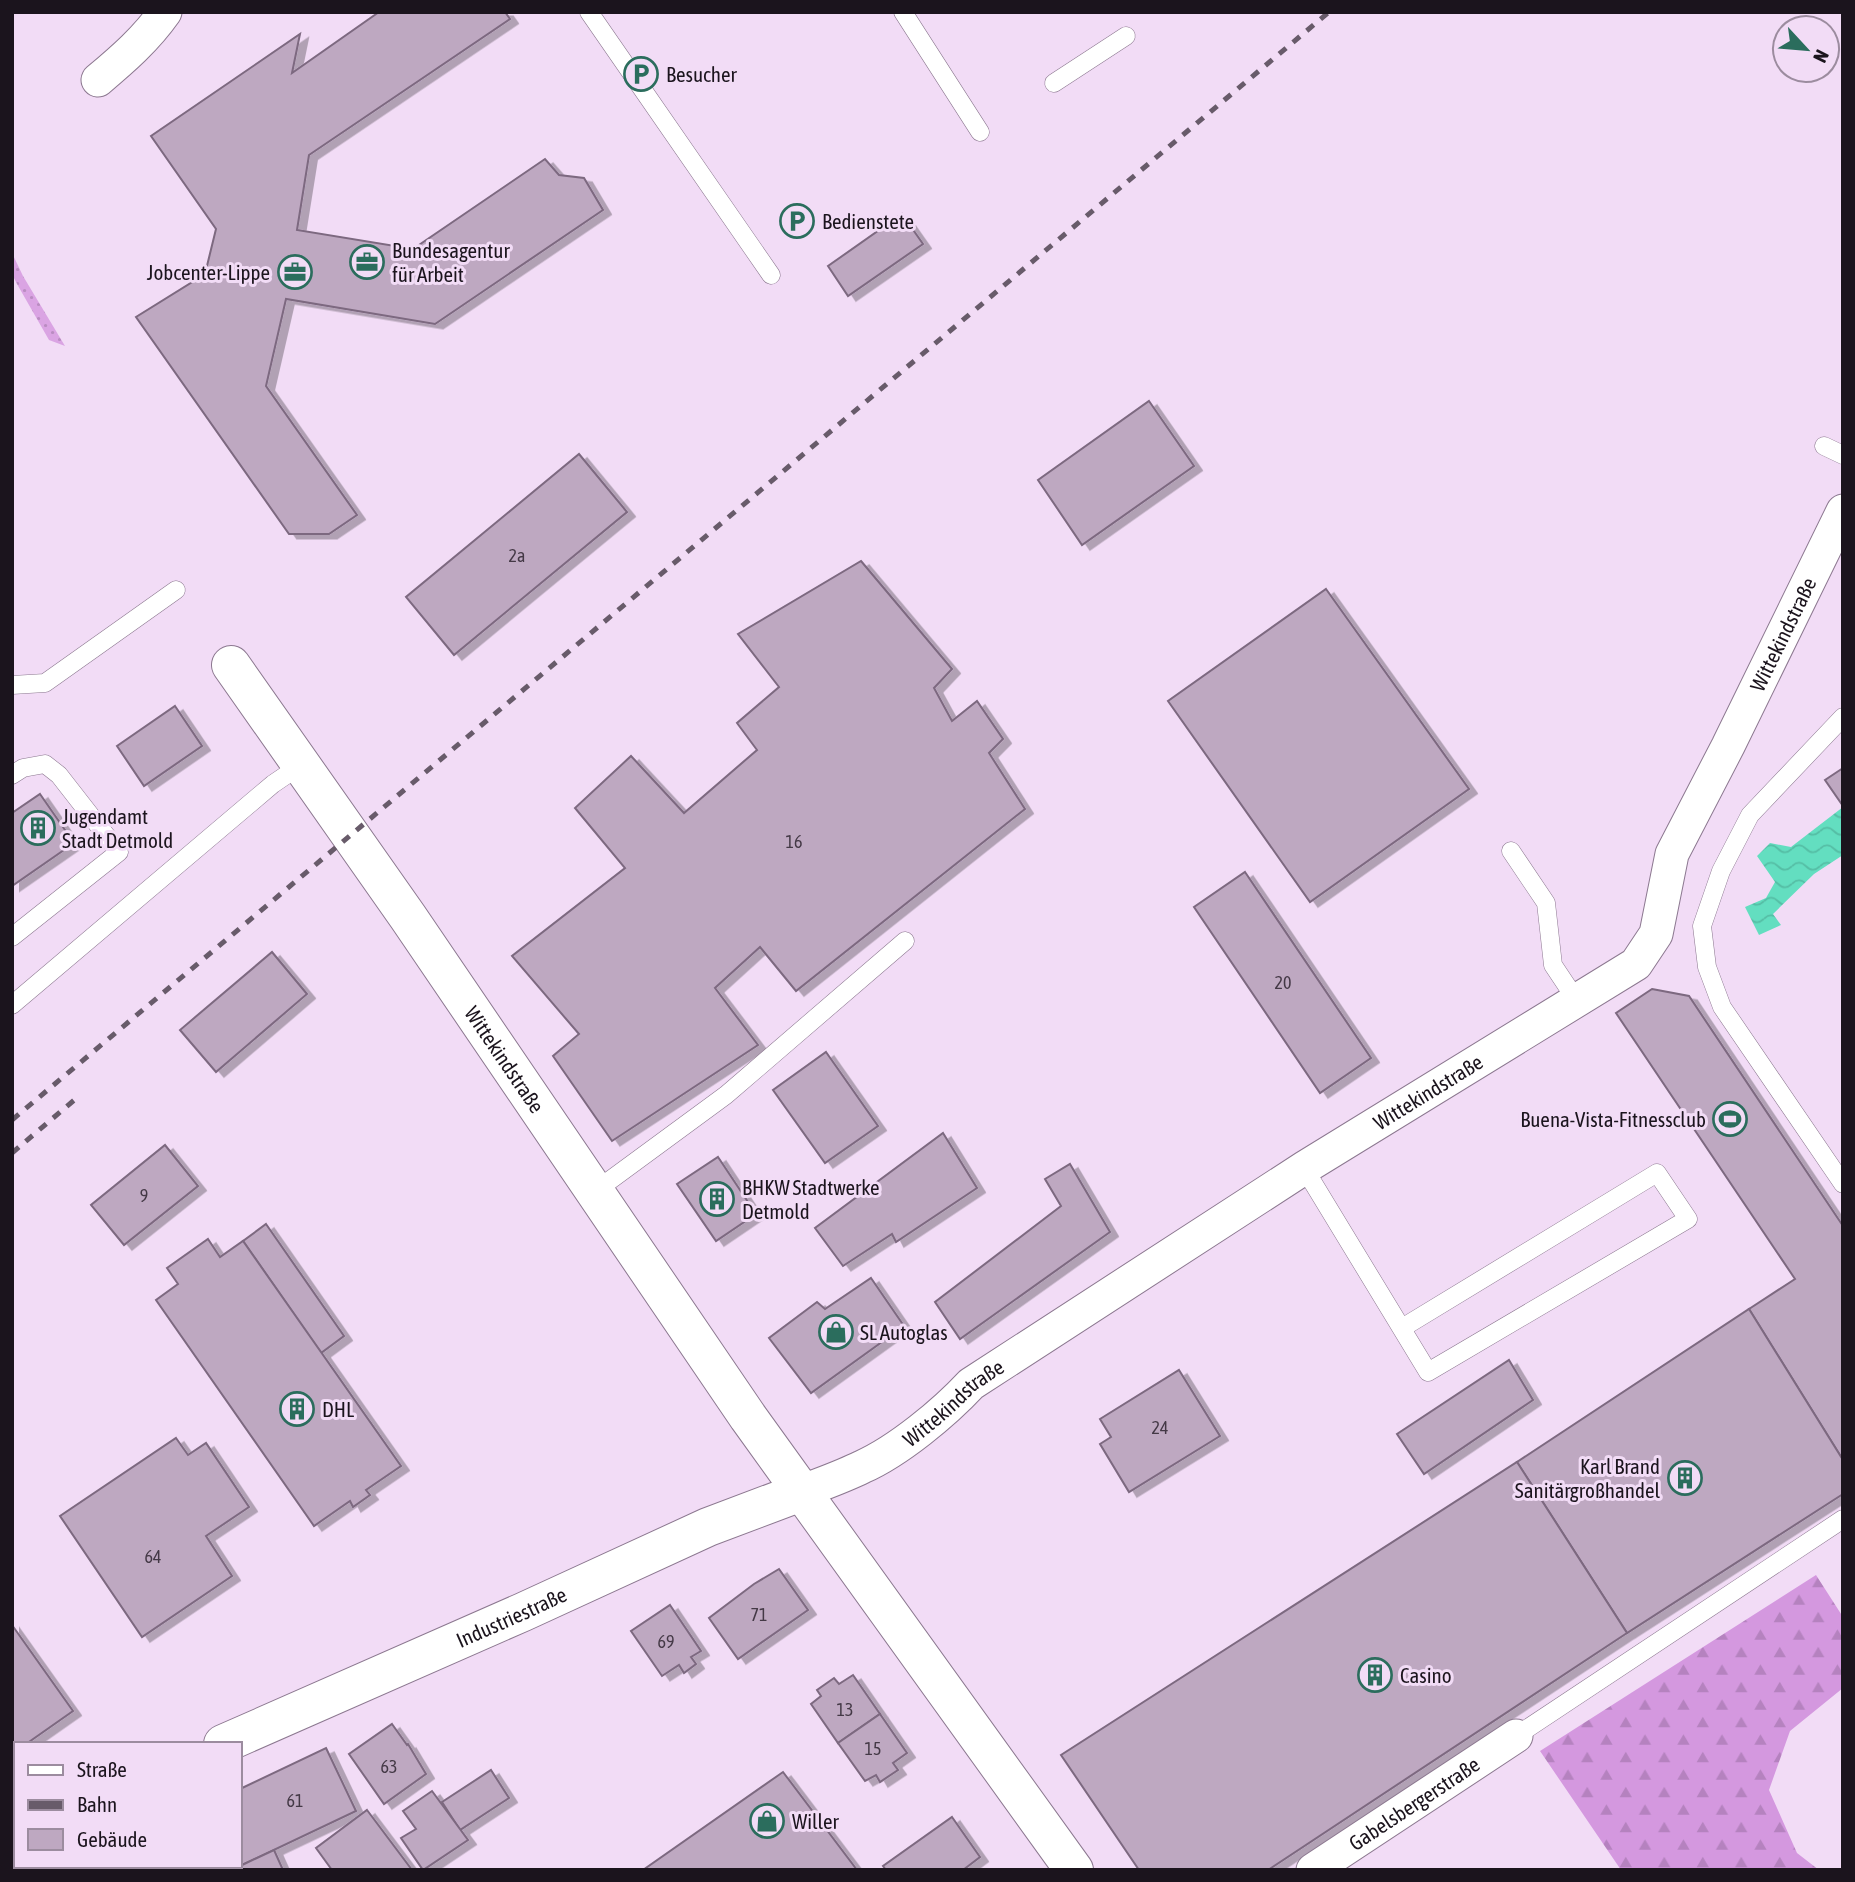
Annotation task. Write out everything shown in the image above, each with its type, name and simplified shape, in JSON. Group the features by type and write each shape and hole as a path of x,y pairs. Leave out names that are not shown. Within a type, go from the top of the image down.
{"street":[{"path":"97,80 149,34 165,12"},
{"name":"Wittekindstraße","path":"801,1492 862,1468 882,1457 952,1405 971,1384 1304,1168 1636,964 1656,934 1672,854 1843,511"},
{"name":"Wittekindstraße","path":"231,665 801,1492 1064,1866"},
{"name":"Industriestraße","path":"228,1742 709,1527 801,1492"},
{"name":"Gabelsbergerstraße","path":"1313,1870 1516,1737"}],"lane":[{"path":"589,12 771,275"},
{"path":"903,12 980,132"},
{"path":"1054,83 1126,36"},
{"path":"1824,446 1843,455"},
{"path":"12,685 45,683 176,590"},
{"path":"1843,717 1750,815 1721,871 1702,926 1707,967 1722,1007 1843,1185"},
{"path":"12,775 23,768 45,764 59,775 119,852 12,937"},
{"path":"12,1005 273,784 301,765"},
{"path":"1511,851 1546,903 1553,965 1577,1001"},
{"path":"594,1192 726,1095 905,941"},
{"path":"1304,1168 1428,1372 1688,1219 1657,1173 1402,1328"},
{"path":"1516,1737 1843,1519"}],"shaded area":[{"path":"12,253 65,346 49,340 17,284 12,274"}],"green space":[{"path":"1816,1575 1843,1617 1843,1688 1790,1731 1769,1790 1797,1853 1819,1870 1621,1870 1540,1751"}],"water":[{"path":"1843,807 1843,855 1814,874 1773,914 1781,925 1759,935 1745,907 1766,898 1775,882 1757,856 1770,843 1791,847"}],"building":[{"name":"Bundesagentur für Arbeit","path":"379,12 505,12 510,19 309,155 297,230 413,249 545,159 559,175 584,178 603,210 435,324 286,299 266,386 357,515 329,534 289,534 136,317 205,274 216,229 151,136 300,34 292,73"},
{"path":"902,214 923,244 848,296 828,266"},
{"path":"1149,401 1194,466 1082,545 1038,480"},
{"path":"579,454 627,512 454,655 406,597"},
{"path":"861,561 952,669 934,688 952,721 977,701 1003,739 989,753 1025,809 796,991 760,947 715,988 758,1045 612,1141 553,1056 579,1034 512,956 625,868 575,808 631,756 684,813 757,750 737,723 779,687 738,634"},
{"path":"1326,589 1469,789 1310,902 1168,701"},
{"path":"175,706 202,746 144,786 117,746"},
{"path":"1843,768 1843,806 1825,780"},
{"name":"Jugendamt Stadt Detmold","path":"40,794 74,843 12,886 12,813"},
{"path":"1245,872 1371,1058 1320,1093 1194,907"},
{"path":"272,952 307,994 216,1072 180,1030"},
{"name":"Buena-Vista-Fitnessclub","path":"1652,989 1689,996 1843,1226 1843,1460 1749,1309 1795,1279 1616,1013"},
{"path":"826,1052 878,1126 825,1163 773,1090"},
{"path":"943,1133 977,1188 896,1242 892,1234 843,1266 815,1228"},
{"path":"165,1145 198,1186 124,1245 91,1205"},
{"name":"BHKW Stadtwerke Detmold","path":"718,1157 756,1214 716,1241 677,1184"},
{"path":"1070,1164 1110,1232 960,1339 935,1302 1061,1206 1045,1179"},
{"path":"266,1224 344,1336 321,1353 243,1241"},
{"name":"DHL","path":"208,1239 220,1257 243,1241 401,1466 366,1490 370,1495 353,1507 350,1501 314,1526 156,1300 178,1284 167,1268"},
{"name":"SL Autoglas","path":"871,1278 904,1326 811,1393 769,1338 817,1302 825,1309"},
{"name":"Karl Brand Sanitärgroßhandel","path":"1749,1309 1843,1460 1843,1494 1627,1633 1517,1462"},
{"path":"1509,1360 1533,1400 1424,1474 1397,1434"},
{"path":"1179,1370 1220,1436 1129,1492 1100,1444 1111,1437 1100,1419"},
{"path":"176,1438 188,1455 206,1443 249,1507 206,1536 232,1576 142,1637 60,1516"},
{"name":"Casino","path":"1517,1462 1627,1633 1268,1870 1139,1870 1061,1755"},
{"path":"779,1569 808,1610 738,1659 709,1618"},
{"path":"670,1605 701,1651 691,1657 696,1664 684,1673 679,1665 662,1676 631,1631"},
{"path":"12,1625 73,1711 29,1742 14,1742 12,1754"},
{"path":"853,1675 880,1714 838,1743 811,1704 821,1696 817,1690 834,1678 839,1684"},
{"path":"880,1714 907,1753 893,1763 898,1770 880,1782 876,1775 865,1781 838,1743"},
{"path":"392,1724 426,1774 384,1804 349,1754"},
{"path":"326,1748 356,1811 242,1865 242,1788"},
{"path":"491,1770 509,1798 460,1830 442,1802"},
{"name":"Willer","path":"783,1772 857,1870 643,1870"},
{"path":"432,1791 468,1840 423,1870 401,1838 416,1829 403,1811"},
{"path":"367,1810 412,1870 332,1870 316,1848"},
{"path":"952,1817 980,1857 963,1870 886,1870 883,1866"},
{"path":"274,1850 283,1870 231,1870 242,1868 242,1865"},
{"path":"146,1868 235,1868 231,1870"}],"railway":[{"path":"12,1120 1329,12"},
{"path":"12,1153 79,1096"}],"place":[{"name":"Besucher","path":"641,74"},
{"name":"Bedienstete","path":"797,221"},
{"name":"Bundesagentur für Arbeit","path":"367,262"},
{"name":"Jobcenter-Lippe","path":"295,272"},
{"name":"Jugendamt Stadt Detmold","path":"38,828"},
{"name":"Buena-Vista-Fitnessclub","path":"1730,1119"},
{"name":"BHKW Stadtwerke Detmold","path":"717,1199"},
{"name":"SL Autoglas","path":"836,1332"},
{"name":"DHL","path":"297,1409"},
{"name":"Karl Brand Sanitärgroßhandel","path":"1685,1478"},
{"name":"Casino","path":"1375,1675"},
{"name":"Willer","path":"767,1821"}]}
